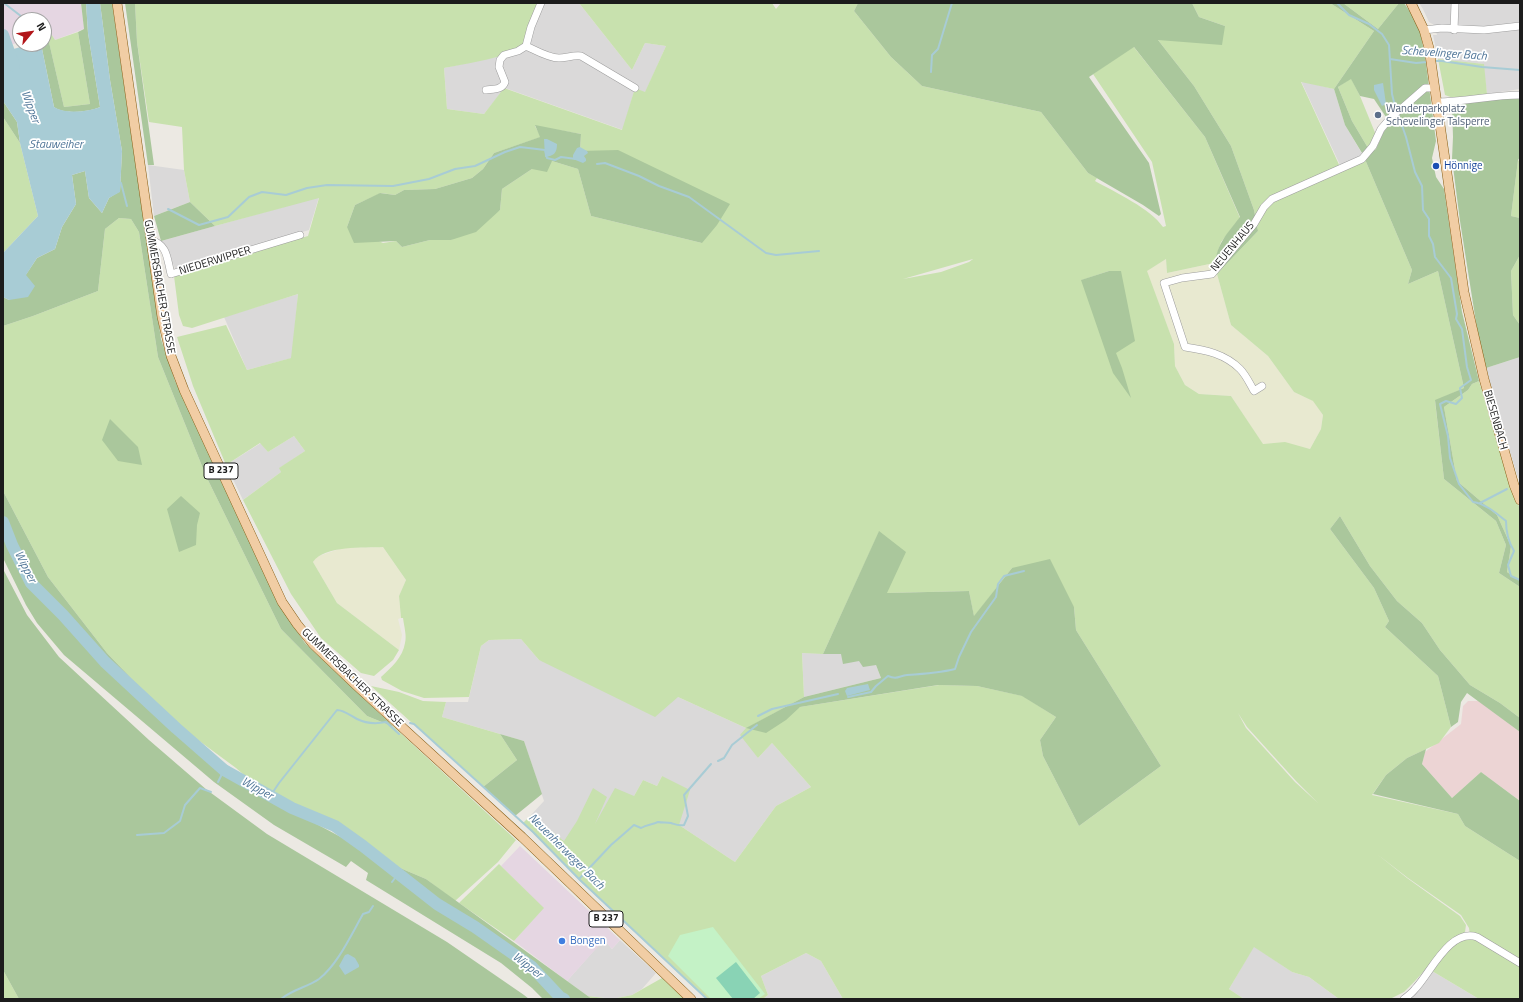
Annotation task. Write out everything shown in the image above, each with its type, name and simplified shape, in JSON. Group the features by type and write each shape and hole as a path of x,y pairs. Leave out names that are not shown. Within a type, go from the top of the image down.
{"main road":[{"name":"GUMMERSBACHER STRASSE","path":"117,3 166,336 177,375 282,602 313,644 356,686 522,837 691,999"},
{"name":"BIESENBACH","path":"1411,3 1424,30 1431,61 1464,292 1474,339 1493,414 1514,485 1520,500"}],"street":[{"path":"486,90 504,86 505,82 499,67 500,60 504,55 518,51 526,46 531,27 541,3"},
{"path":"1454,30 1455,3"},
{"path":"1424,30 1442,28 1454,30 1484,30 1520,26"},
{"path":"526,46 538,52 558,58 575,55 581,56 635,88"},
{"name":"NEUENHAUS","path":"1262,386 1254,391 1240,370 1218,354 1202,349 1185,347 1164,283 1182,278 1212,274 1254,224 1264,207 1272,200 1362,159 1374,146 1381,129 1393,115 1402,109 1425,88 1435,88"},
{"path":"1437,102 1475,99 1520,92"},
{"path":"1504,95 1520,95"},
{"name":"NIEDERWIPPER","path":"151,240 158,242 164,248 171,274 300,235"},
{"path":"1404,999 1415,989 1450,944 1462,937 1470,935 1478,937 1520,963"}],"shaded area":[{"path":"3,3 81,3 84,29 55,40 52,35 52,12 12,12 12,44 3,47"},
{"path":"541,3 579,3 632,70 645,43 666,46 645,93 635,88 623,130 505,88 484,114 447,109 444,68 504,55 526,45"},
{"path":"1419,3 1520,3 1520,89 1487,94 1483,64 1438,59 1433,35 1437,35 1434,25 1429,22"},
{"path":"1301,81 1334,89 1345,125 1364,157 1341,167"},
{"path":"148,165 184,170 190,202 154,216"},
{"path":"319,197 309,230 176,270 161,241"},
{"path":"298,294 292,358 247,370 224,317"},
{"path":"1520,357 1520,478 1518,478 1486,368"},
{"path":"294,436 305,451 280,468 281,472 243,500 226,465 261,443 268,452"},
{"path":"521,639 539,660 678,697 746,728 758,758 772,743 811,787 776,806 735,862 679,825 662,776 657,786 643,780 634,796 591,831 564,841 531,815 544,801 524,741 442,717 446,702 468,702 481,646 489,640"},
{"path":"802,653 841,654 876,665 881,678 804,697"},
{"path":"1468,701 1479,701 1520,732 1520,801 1481,772 1452,798 1422,764 1425,752 1461,724 1463,706"},
{"path":"520,846 620,940 612,949 604,940 567,981 514,941 543,908 501,866"},
{"path":"604,939 612,949 620,940 656,973 642,989 632,995 612,999 588,996 567,981"},
{"path":"1254,946 1292,972 1309,977 1339,999 1244,999 1229,989"},
{"path":"806,953 821,961 843,999 763,999 768,995 761,976"},
{"path":"1432,971 1479,999 1409,999"}],"green space":[{"path":"81,3 86,3 88,33 100,107 77,112 58,110 54,107 43,52 51,52 64,107 90,104 78,32 84,29"},
{"path":"100,3 112,3 161,339 175,381 278,603 305,643 394,727 367,716 281,629 206,476 158,357 139,232 131,219 119,218 105,229 98,291 3,326 3,297 9,300 37,258 55,249 62,227 76,204 72,175 85,171 89,198 102,213 109,198 120,191 122,151 110,80"},
{"path":"125,3 135,3 137,42 154,165 148,165"},
{"path":"135,3 539,3 525,41 517,49 498,57 444,68 447,109 484,114 504,88 622,130 635,88 645,92 666,46 645,43 632,70 579,3 772,3 776,9 781,3 858,3 854,11 891,57 922,86 1041,112 1088,173 1097,178 1095,181 1141,207 1163,227 1166,226 1152,162 1093,74 1133,46 1205,137 1240,218 1221,242 1214,263 1167,273 1166,259 1147,271 1174,344 1175,366 1185,385 1199,394 1231,396 1263,444 1285,442 1310,449 1321,429 1323,415 1313,401 1294,392 1268,356 1231,325 1217,274 1258,231 1254,210 1231,146 1194,86 1158,40 1225,26 1199,17 1192,3 1330,3 1374,31 1334,89 1301,82 1341,169 1364,157 1412,270 1408,284 1438,271 1464,388 1435,401 1444,479 1496,521 1506,545 1499,573 1520,587 1520,718 1500,703 1470,685 1440,650 1422,623 1397,601 1370,566 1340,516 1330,529 1374,588 1389,621 1385,627 1438,676 1451,727 1439,743 1407,758 1386,775 1372,795 1458,814 1465,826 1520,861 1520,961 1470,935 1469,928 1461,915 1408,878 1377,854 1407,878 1460,916 1466,925 1465,932 1449,943 1404,992 1390,999 1339,999 1309,977 1292,972 1254,947 1229,989 1244,999 843,999 821,961 806,953 761,976 768,995 763,999 706,999 580,881 523,823 531,815 564,841 577,821 593,788 607,797 595,824 615,788 634,796 643,780 657,786 662,776 690,790 679,825 735,862 776,806 811,787 772,743 758,758 740,735 746,728 678,697 655,717 539,660 521,639 489,640 481,646 469,697 424,698 402,691 382,680 381,677 402,653 406,640 403,618 401,618 399,596 406,580 383,547 345,548 335,550 318,557 313,562 337,603 399,650 393,660 374,676 361,673 321,638 291,594 243,500 281,472 279,468 305,451 294,436 268,452 260,443 226,465 193,386 177,337 226,325 247,370 291,358 298,294 192,328 183,326 179,315 174,276 308,236 319,198 215,226 190,202 184,170 182,127 149,122 137,42","holes":["535,126 581,134 580,151 702,243 591,216 578,169 552,161 532,169 502,189 500,210 451,240 430,240 402,247 396,241 383,243 347,227 355,205 381,193 395,195 404,190 435,189 472,178 483,169 494,153 541,137","973,259 969,262 941,272 903,279","1109,271 1116,352 1082,280","879,532 887,593 969,591 974,617 1012,568 1074,607 1076,630 1161,766 1079,826 1043,756 1040,740 1056,717 1023,696 977,686 939,685 800,707 747,728 804,697 802,653 823,654","1238,713 1247,727 1318,803 1295,782 1246,728"]},
{"path":"858,3 1192,3 1199,17 1225,26 1222,45 1158,40 1194,86 1231,146 1254,210 1258,231 1217,274 1216,258 1218,250 1225,237 1240,217 1205,137 1134,47 1089,77 1149,163 1161,214 1159,216 1088,173 1041,112 922,86 891,57 854,11"},
{"path":"1330,3 1343,3 1378,29 1399,3 1404,3 1420,31 1425,56 1436,141 1432,158 1436,177 1444,189 1462,312 1479,381 1472,384 1468,390 1444,407 1457,481 1497,515 1511,546 1507,572 1520,581 1520,587 1499,573 1506,545 1496,521 1444,479 1435,400 1464,388 1438,271 1408,284 1412,270 1364,157 1376,149 1383,133 1390,123 1374,99 1360,96 1351,79 1338,87 1352,121 1368,148 1362,153 1345,125 1334,89 1374,31"},
{"path":"1343,3 1399,3 1378,29"},
{"path":"78,32 90,104 64,107 51,52 52,35 55,40"},
{"path":"1438,59 1484,64 1487,94 1456,99 1445,95"},
{"path":"1351,78 1376,135 1368,148 1352,121 1338,87"},
{"path":"1520,97 1520,157 1518,160 1511,216 1520,218 1520,255 1511,271 1513,315 1520,325 1520,357 1486,368 1478,335 1452,159 1452,103"},
{"path":"3,101 17,122 20,143 3,117"},
{"path":"3,117 20,143 38,216 3,253"},
{"path":"535,125 581,134 580,151 618,150 730,204 717,225 702,243 591,216 578,169 552,161 547,172 532,169 502,189 500,210 476,232 451,240 430,240 402,247 396,241 354,243 347,227 355,205 380,193 395,195 404,190 435,189 472,178 483,169 494,153 540,137"},
{"path":"1518,160 1520,162 1520,218 1511,216"},
{"path":"190,202 215,226 161,241 154,216"},
{"path":"119,218 131,219 139,232 158,357 206,476 281,629 367,716 394,727 516,840 498,862 455,901 426,879 393,865 355,834 259,788 236,768 171,720 107,653 48,577 3,491 3,326 98,291 105,229"},
{"path":"1520,255 1520,325 1513,315 1511,271"},
{"path":"1166,259 1167,273 1214,263 1231,325 1268,356 1294,392 1314,401 1323,415 1321,429 1310,449 1285,443 1262,444 1231,396 1199,394 1185,385 1175,366 1174,344 1146,271"},
{"path":"1109,271 1121,271 1135,341 1116,353 1131,398 1113,373 1081,280"},
{"path":"1479,381 1511,486 1520,509 1520,581 1507,572 1511,546 1497,515 1457,481 1444,407 1468,390 1472,384"},
{"path":"110,419 138,447 142,465 118,461 102,440"},
{"path":"3,491 48,577 107,653 171,720 102,661 33,581 3,524"},
{"path":"181,496 200,513 197,525 196,545 179,552 167,509"},
{"path":"1340,516 1370,566 1397,601 1422,623 1440,650 1470,685 1500,703 1520,718 1520,732 1467,693 1461,702 1458,722 1451,727 1438,676 1385,627 1389,621 1374,588 1330,529"},
{"path":"879,531 906,552 887,593 969,591 974,616 1012,568 1050,559 1074,607 1076,630 1161,766 1079,826 1043,756 1040,740 1056,717 1022,696 977,686 938,685 800,707 786,720 766,733 746,728 804,697 881,678 876,665 863,667 859,661 843,664 841,654 823,654"},
{"path":"3,532 30,584 78,639 102,665 176,730 231,768 255,791 393,865 426,879 592,999 543,999 501,963 366,880 368,873 351,861 346,867 274,825 214,782 64,655 37,623 26,605 3,558"},
{"path":"383,547 406,580 399,596 401,618 398,619 402,635 399,650 337,603 313,562 316,557 342,548"},
{"path":"3,569 27,615 59,657 149,740 207,790 267,834 447,942 529,999 19,999 3,970"},
{"path":"371,686 399,692 423,701 446,702 442,717 500,734 517,760 483,787"},
{"path":"500,734 524,741 542,794 515,816 483,787 517,760"},
{"path":"1426,749 1422,764 1452,798 1481,772 1520,801 1520,861 1465,826 1458,814 1373,794 1386,775 1407,758"},
{"path":"499,864 544,908 514,941 459,903"},
{"path":"713,927 765,994 758,999 711,999 668,956 680,935"},
{"path":"1461,939 1476,940 1520,965 1520,999 1479,999 1432,971 1451,946"},
{"path":"736,962 760,993 753,999 733,999 716,978"},
{"path":"3,970 19,999 3,999"},
{"path":"662,978 684,999 612,999 632,995"},
{"path":"588,996 612,999 592,999"}],"water":[{"name":"Stauweiher","path":"86,3 100,3 110,80 122,151 120,192 109,198 102,213 89,198 85,171 72,175 76,204 62,227 55,249 37,258 26,275 35,286 28,297 9,300 3,297 3,253 38,216 20,143 17,122 3,101 3,52 12,49 12,52 43,52 54,107 64,111 77,112 95,109 100,107 88,33"},
{"path":"1383,83 1386,104 1382,106 1374,90 1374,85"},
{"path":"544,139 557,144 556,152 551,156 545,157"},
{"path":"580,147 588,153 584,156 586,161 583,163 573,159 573,155 577,148"},
{"path":"868,684 870,690 847,696 845,691 847,688"},
{"path":"348,954 355,958 359,967 345,975 339,966 345,955"}],"waterway":[{"path":"4,3 16,12"},
{"path":"931,72 932,55 938,49 952,3"},
{"name":"Hönnige","path":"1337,3 1349,15 1369,24 1382,34 1389,45 1392,94 1396,110"},
{"name":"Wipper","path":"3,35 14,66"},
{"name":"Schevelinger Bach","path":"1390,59 1416,63 1427,62"},
{"name":"Schevelinger Bach","path":"1434,61 1520,70"},
{"name":"Hönnige","path":"1398,114 1406,137 1415,172 1422,186 1423,210 1429,219 1429,236 1433,244 1435,257 1451,278 1457,314 1456,319 1462,329 1467,367 1471,380 1460,388 1462,398 1456,404 1446,401 1440,404 1448,436 1450,458 1459,484 1473,502 1487,507 1506,521 1508,537 1514,551 1508,565 1511,576 1520,580"},
{"path":"168,209 199,225 228,217 249,197 262,192 286,195 307,188 327,185 393,186 429,179 455,169 475,166 505,152 520,147 545,150 547,158 555,160 561,157 576,159"},
{"path":"597,164 605,163 689,197 766,253 776,255 819,251"},
{"path":"118,181 121,183 127,206"},
{"path":"1480,503 1507,489"},
{"name":"Wipper","path":"3,522 12,545 31,583 63,615 105,662 224,770 292,808 335,826 437,904 475,927 532,967 560,997 564,999"},
{"path":"848,697 871,692 888,676 896,678 907,675 955,669 971,632 996,597 998,584 1004,576 1024,571"},
{"path":"758,716 772,709 838,694"},
{"name":"Neuenherweger Bach","path":"271,795 337,710 345,712 368,723 386,722 399,734"},
{"name":"Neuenherweger Bach","path":"410,723 414,724 533,832 580,880 707,999"},
{"path":"718,761 724,758 732,745 757,725"},
{"path":"579,879 611,845 634,825 641,828 658,822 684,825 688,816 684,795 711,764"},
{"path":"218,782 224,770"},
{"path":"137,835 164,833 180,821 185,805 200,788 211,792"},
{"path":"392,882 398,874"},
{"path":"281,999 290,993 315,982 326,973 344,949 363,914 369,912 373,906"}],"place":[{"name":"Wanderparkplatz Schevelinger Talsperre","path":"1378,115"},
{"name":"Hönnige","path":"1436,166"},
{"name":"Bongen","path":"562,941"}]}
